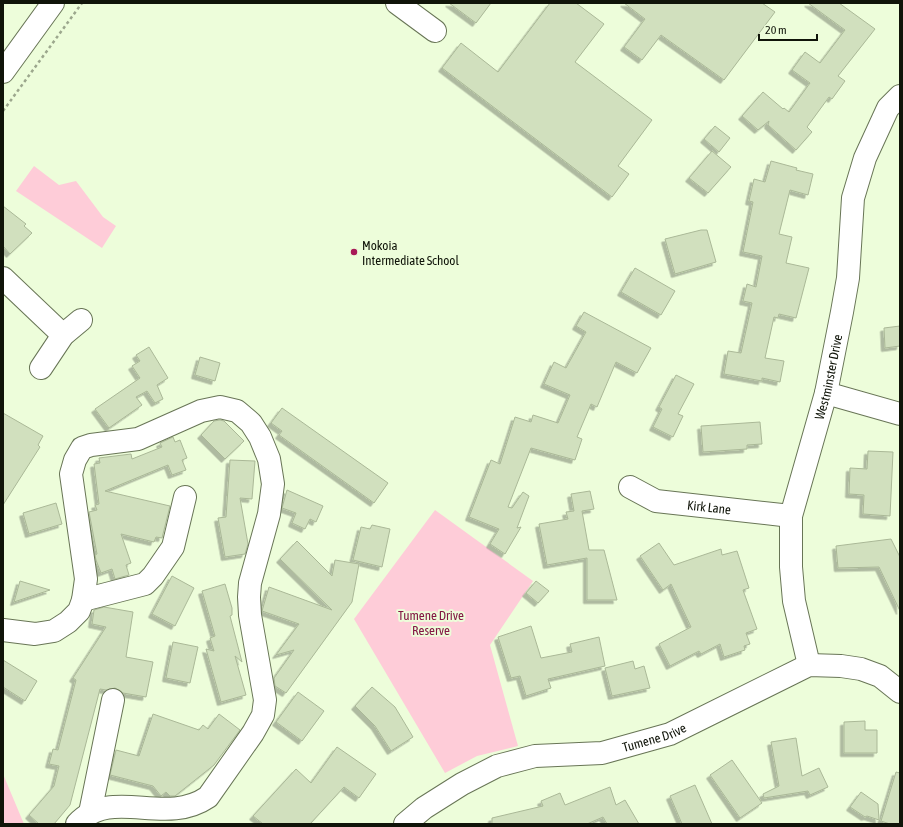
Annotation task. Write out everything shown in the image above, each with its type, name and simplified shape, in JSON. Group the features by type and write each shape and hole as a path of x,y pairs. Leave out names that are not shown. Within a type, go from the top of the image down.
{"street":[{"path":"3,72 53,3"},
{"path":"397,3 435,30"},
{"name":"Westminster Drive","path":"809,665 794,601 791,567 791,516 826,393 848,278 854,198 865,158 888,108 900,96"},
{"path":"3,278 62,335"},
{"path":"41,368 62,335 81,320"},
{"path":"826,393 900,414"},
{"path":"3,630 35,634 54,632 68,622 79,611 83,600 86,579 71,474 74,460 82,448 90,445 138,439 201,411 220,407 237,411 251,423 260,437 269,459 273,484 269,514 250,583 249,597 250,616 265,700 263,715 253,733 208,797 199,805 186,810 168,813 113,808 101,809 84,819"},
{"name":"Kirk Lane","path":"630,487 656,501 791,516"},
{"path":"83,600 145,584 153,576 173,547 184,497"},
{"name":"Tumene Drive","path":"405,824 424,808 462,784 497,766 535,756 602,753 670,734 809,665 841,666 861,669 880,676 900,692"},
{"path":"84,819 112,700"}],"path":[{"path":"3,111 82,3"}],"green space":[{"path":"34,166 59,185 76,181 103,217 116,226 102,248 16,191"},
{"name":"Tumene Drive Reserve","path":"435,510 533,581 490,645 518,746 477,756 445,773 354,619"},
{"path":"3,774 24,824 3,824"}],"building":[{"path":"449,3 491,3 476,23"},
{"path":"550,3 576,3 604,24 575,62 652,120 618,166 629,174 612,197 442,68 461,43 498,72"},
{"path":"624,3 762,3 775,12 724,80 661,35 642,60 624,47 645,19"},
{"path":"808,3 839,3 875,29 838,76 845,81 832,99 829,97 807,127 812,132 796,150 768,125 769,121 758,130 742,116 763,92 783,109 784,108 789,112 810,83 792,70 805,52 820,63 845,30"},
{"path":"715,126 730,138 719,152 704,139"},
{"path":"712,151 731,167 708,193 689,178"},
{"path":"771,161 797,168 796,170 813,174 808,195 790,190 779,234 792,237 786,263 809,268 796,318 779,314 778,318 774,317 765,358 784,361 780,382 762,378 762,381 724,374 728,351 741,353 752,303 743,301 747,284 756,287 762,256 743,252 753,202 749,201 754,179 765,182"},
{"path":"3,206 26,224 24,226 32,233 10,254 3,246"},
{"path":"701,230 707,230 716,262 675,274 665,239"},
{"path":"635,268 675,291 661,315 621,292"},
{"path":"584,312 651,348 637,373 616,362 597,407 591,404 577,437 582,439 575,460 531,448 508,507 512,508 523,492 529,496 517,528 521,527 505,554 490,544 499,529 469,517 491,460 500,464 515,417 531,422 533,415 558,423 570,395 544,384 554,362 566,368 586,332 576,326"},
{"path":"900,326 900,346 885,348 884,328"},
{"path":"149,347 168,378 157,385 163,399 155,403 147,391 136,397 142,405 109,428 95,409 140,378 132,366 140,361 136,355"},
{"path":"200,357 220,363 215,381 195,375"},
{"path":"676,375 694,384 678,414 683,416 673,437 653,427 662,409 659,407"},
{"path":"282,408 388,483 374,503 279,435 282,431 271,423"},
{"path":"3,413 43,436 38,445 40,447 3,505"},
{"path":"214,421 224,421 244,441 225,459 201,435"},
{"path":"760,422 762,444 747,445 747,449 703,452 701,426"},
{"path":"173,437 175,442 180,440 187,458 182,460 186,470 172,475 168,465 105,491 170,506 162,538 156,537 154,542 121,534 131,563 126,565 129,575 115,579 112,569 101,573 95,555 97,554 89,512 97,510 95,505 99,504 94,464 100,463 99,458 131,454 132,459 162,447 160,443"},
{"path":"868,451 893,452 890,516 863,514 864,495 849,494 850,468 867,469"},
{"path":"230,460 255,461 252,499 240,498 248,544 245,554 225,557 218,518 226,517"},
{"path":"287,490 323,506 316,522 310,519 305,529 292,523 296,513 282,508"},
{"path":"590,491 594,509 582,511 589,550 604,550 617,600 587,600 587,558 547,565 539,524 568,519 566,512 574,511 571,494"},
{"path":"56,503 62,524 29,534 23,513"},
{"path":"372,525 390,529 382,567 353,560 361,527 370,529"},
{"path":"891,539 900,557 900,611 879,567 838,568 836,546"},
{"path":"297,541 332,576 335,560 359,564 352,602 286,693 275,686 274,678 294,650 276,655 299,624 262,611 269,587 332,610 280,559"},
{"path":"659,543 674,565 721,549 722,555 737,551 749,588 743,590 757,629 746,633 750,644 744,646 745,650 724,657 720,644 701,654 699,651 670,666 659,644 691,627 671,584 663,590 640,556"},
{"path":"172,576 194,588 175,626 152,614"},
{"path":"20,581 50,590 14,602"},
{"path":"536,581 549,591 538,603 526,593"},
{"path":"225,584 232,608 232,615 230,616 242,662 235,656 246,695 221,702 206,649 214,651 210,638 215,636 202,591"},
{"path":"104,607 133,612 126,657 153,662 146,697 123,693 115,688 106,690 100,689 70,805 54,824 39,824 29,815 54,786 59,766 49,764 53,749 58,750 76,680 73,678 106,627 92,624 94,610"},
{"path":"531,626 541,658 572,652 570,644 599,637 605,666 548,679 551,688 526,696 520,676 511,678 498,637"},
{"path":"173,642 198,647 190,683 166,678"},
{"path":"3,660 37,681 25,701 3,687"},
{"path":"633,661 635,669 644,666 650,688 612,696 605,668"},
{"path":"372,687 395,707 413,737 391,751 375,726 355,706"},
{"path":"298,692 324,711 302,741 276,722"},
{"path":"153,714 199,730 203,725 208,729 219,714 240,730 214,765 175,796 170,796 166,792 161,796 153,786 110,775 116,750 139,756"},
{"path":"865,721 865,730 877,730 877,753 844,753 844,722"},
{"path":"796,738 802,776 819,768 828,787 810,795 808,791 764,798 763,794 779,786 771,742"},
{"path":"337,747 376,774 359,798 344,787 310,824 263,824 253,816 296,769 311,783"},
{"path":"732,760 762,803 740,818 710,775"},
{"path":"896,772 900,773 900,824 890,824 881,821"},
{"path":"695,785 712,824 682,824 670,796"},
{"path":"610,787 616,805 625,800 639,824 607,824 603,817 587,824 492,824 492,818 543,806 541,801 560,793 565,805"},
{"path":"861,792 878,804 879,820 867,816 865,817 850,807"}],"place":[{"name":"Mokoia Intermediate School","path":"354,252"}]}
